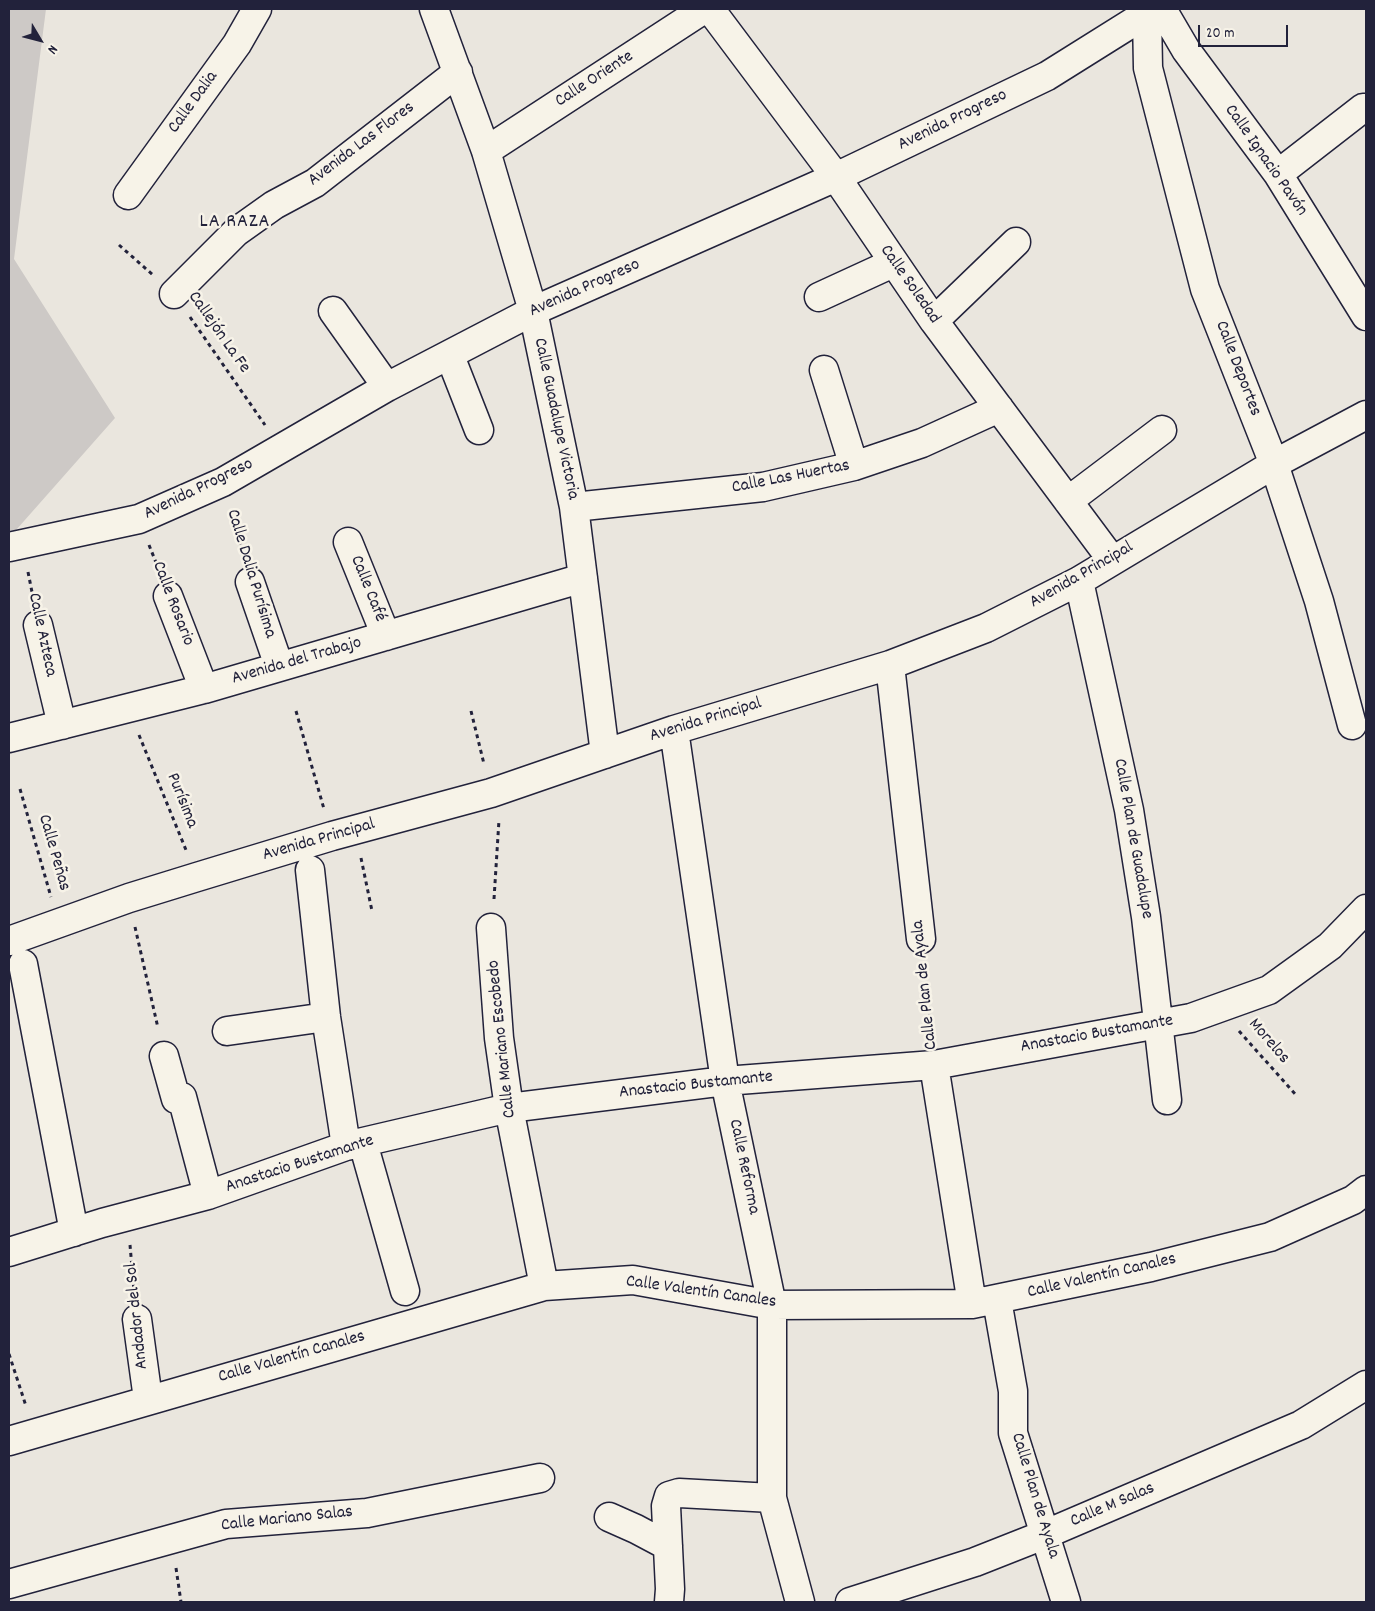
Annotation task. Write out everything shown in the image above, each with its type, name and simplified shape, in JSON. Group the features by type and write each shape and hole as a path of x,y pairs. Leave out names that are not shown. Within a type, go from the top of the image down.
{"street":[{"name":"Calle Dalia","path":"128,195 237,44 257,9"},
{"name":"Calle Guadalupe Victoria","path":"434,9 486,150 533,311 574,508 605,754"},
{"name":"Calle Oriente","path":"486,150 704,9"},
{"name":"Calle Soledad","path":"710,9 836,177 934,321 1112,560"},
{"name":"Avenida Progreso","path":"16,545 139,519 222,482 387,387 450,356 533,311 836,177 1047,76 1152,10"},
{"name":"Calle Ignacio Pavón","path":"1152,10 1186,50 1278,174 1366,316"},
{"name":"Calle Deportes","path":"1152,10 1148,68 1205,290 1274,464 1319,601 1352,725"},
{"name":"Avenida Las Flores","path":"174,294 236,232 274,205 315,183 458,72"},
{"path":"1278,174 1363,108"},
{"path":"934,321 1016,242"},
{"path":"819,297 893,263"},
{"path":"333,311 387,387"},
{"path":"450,356 479,430"},
{"path":"824,370 854,466"},
{"name":"Calle Las Huertas","path":"574,508 763,487 854,466 922,443 998,408"},
{"name":"Avenida Principal","path":"9,941 129,898 197,877 332,836 496,792 674,730 890,665 986,628 1079,581 1274,464 1366,415"},
{"path":"1068,501 1162,430"},
{"name":"Calle Café","path":"348,542 386,636"},
{"name":"Avenida del Trabajo","path":"9,738 204,689 583,578"},
{"name":"Calle Plan de Guadalupe","path":"1079,581 1129,810 1146,917 1160,1024 1167,1100"},
{"name":"Calle Dalia Purísima","path":"250,582 279,666"},
{"name":"Calle Rosario","path":"168,596 204,689"},
{"name":"Calle Azteca","path":"38,624 62,725"},
{"name":"Calle Plan de Ayala","path":"890,665 921,939"},
{"name":"Calle Reforma","path":"674,730 725,1081 772,1305 772,1498 800,1602"},
{"path":"310,870 326,1017 355,1144 406,1291"},
{"name":"Anastacio Bustamante","path":"9,1252 208,1195 355,1144 509,1108 725,1081 934,1065 1191,1018 1269,990 1330,946 1366,910"},
{"name":"Calle Mariano Escobedo","path":"492,928 499,1038 509,1108 544,1286"},
{"path":"23,964 74,1232"},
{"path":"227,1031 326,1017"},
{"path":"164,1056 176,1099 182,1098 208,1195"},
{"name":"Calle Plan de Ayala","path":"934,1065 984,1302 1012,1391 1013,1432 1066,1602"},
{"name":"Calle Valentín Canales","path":"9,1441 148,1399 544,1286 633,1280 772,1305 984,1302 1150,1267 1270,1238 1352,1200 1366,1190"},
{"name":"Andador del Sol","path":"137,1319 148,1399"},
{"name":"Calle M Salas","path":"850,1602 975,1562 1046,1534 1301,1425 1366,1385"},
{"name":"Calle Mariano Salas","path":"9,1584 226,1524 367,1512 540,1478"},
{"path":"668,1602 666,1506 669,1496 679,1494 772,1498"},
{"path":"609,1517 668,1546"}],"path":[{"name":"Callejón La Fe","path":"119,245 174,294 281,448"},
{"name":"Calle Dalia Purísima","path":"222,482 250,582"},
{"name":"Calle Rosario","path":"139,519 168,596"},
{"name":"Calle Azteca","path":"16,545 38,624"},
{"path":"296,711 332,836"},
{"path":"471,711 496,792 492,928"},
{"name":"Purísima","path":"139,735 197,877"},
{"name":"Calle Peñas","path":"20,789 59,924"},
{"path":"360,856 372,911"},
{"path":"129,898 164,1056"},
{"name":"Calle Plan de Ayala","path":"921,939 934,1065"},
{"name":"Morelos","path":"1219,1008 1296,1095"},
{"name":"Andador del Sol","path":"130,1242 137,1319"},
{"path":"9,1354 34,1433"}],"shaded area":[{"path":"9,9 46,9 14,259 115,418 9,538"}],"district":[{"name":"LA RAZA","path":"235,223"}]}
